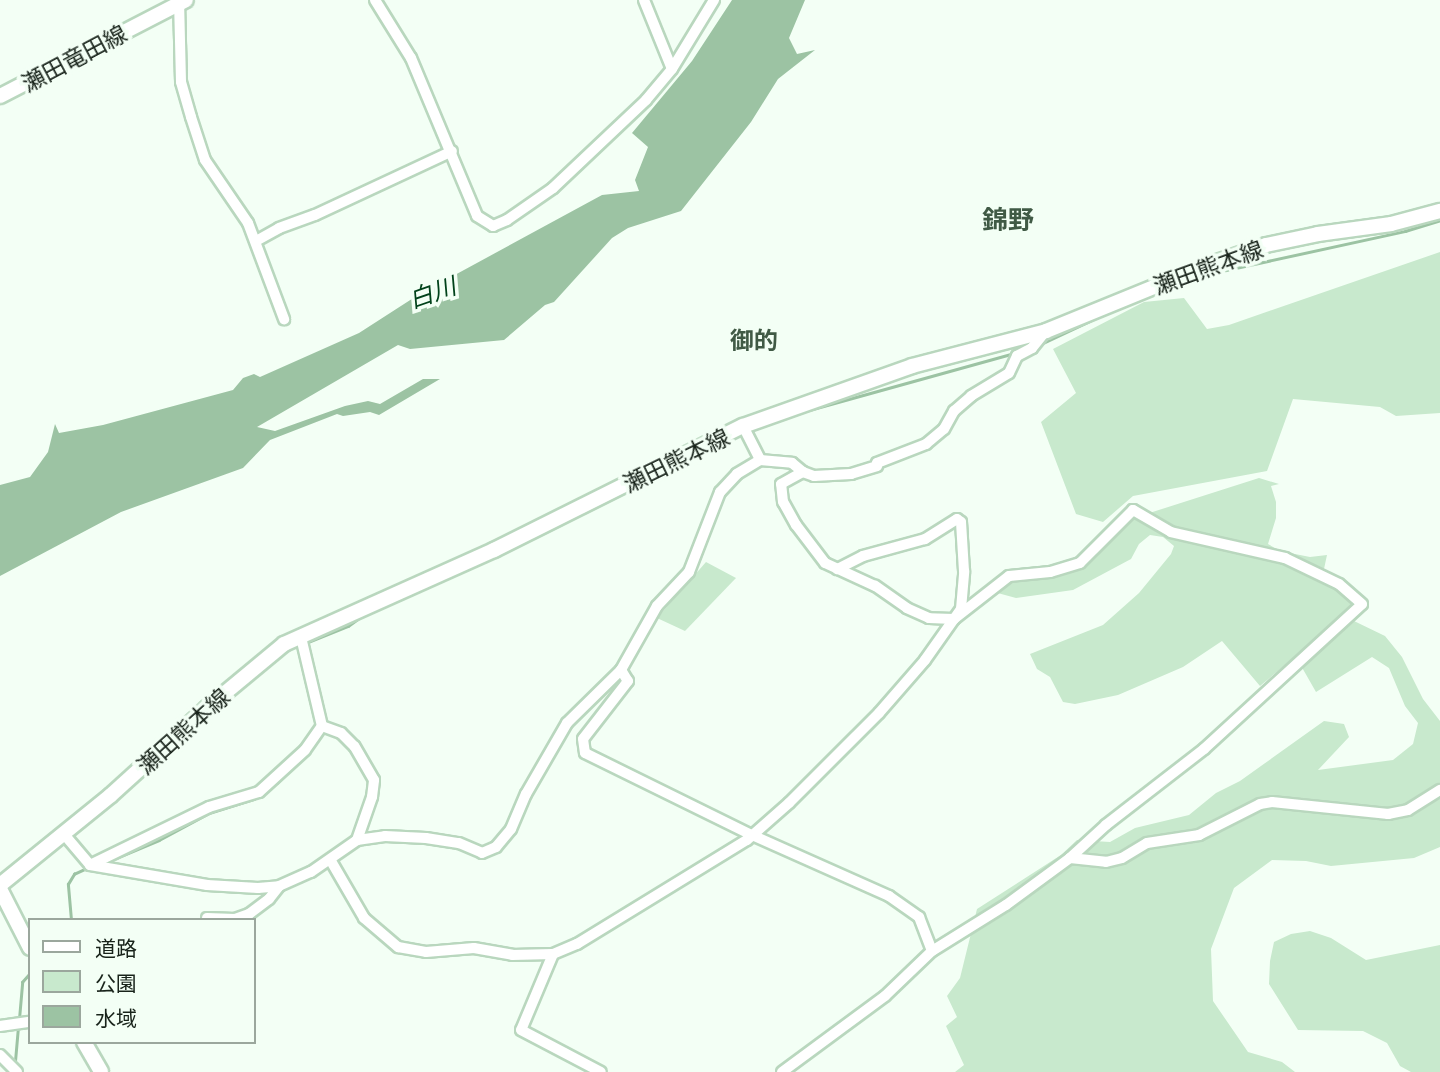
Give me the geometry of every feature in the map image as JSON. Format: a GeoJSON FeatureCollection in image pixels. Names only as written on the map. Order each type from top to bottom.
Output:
{"type":"FeatureCollection","features":[{"type":"Feature","properties":{"kind":"main road","name":"瀬田竜田線"},"geometry":{"type":"LineString","coordinates":[[0,96],[181,1]]}},
{"type":"Feature","properties":{"kind":"main road","name":"瀬田熊本線"},"geometry":{"type":"LineString","coordinates":[[0,887],[271,654],[301,637],[494,550],[743,426],[912,366],[1046,331],[1208,265],[1266,245],[1318,234],[1391,224],[1440,211]]}},
{"type":"Feature","properties":{"kind":"main road"},"geometry":{"type":"LineString","coordinates":[[0,887],[28,944]]}},
{"type":"Feature","properties":{"kind":"main road"},"geometry":{"type":"LineString","coordinates":[[85,1044],[101,1072]]}},
{"type":"Feature","properties":{"kind":"street"},"geometry":{"type":"LineString","coordinates":[[375,0],[411,58],[477,216],[493,226],[508,220],[553,187],[646,100],[672,69],[713,0]]}},
{"type":"Feature","properties":{"kind":"street"},"geometry":{"type":"LineString","coordinates":[[644,0],[672,69]]}},
{"type":"Feature","properties":{"kind":"street"},"geometry":{"type":"LineString","coordinates":[[181,1],[181,82],[194,128],[205,160],[238,205],[256,241],[284,318]]}},
{"type":"Feature","properties":{"kind":"street"},"geometry":{"type":"LineString","coordinates":[[256,241],[279,228],[315,215],[452,151]]}},
{"type":"Feature","properties":{"kind":"street"},"geometry":{"type":"LineString","coordinates":[[63,834],[90,865],[207,885],[279,886],[331,861],[357,840],[385,835],[459,843],[482,853],[496,847],[511,829],[526,794],[566,723],[621,670],[657,606],[689,572],[720,492],[737,474],[760,460],[792,463],[803,472],[814,476],[851,474],[877,466],[877,463],[926,444],[944,429],[954,411],[971,396],[1009,373],[1017,356],[1032,348],[1046,331]]}},
{"type":"Feature","properties":{"kind":"street"},"geometry":{"type":"LineString","coordinates":[[743,426],[760,460]]}},
{"type":"Feature","properties":{"kind":"street"},"geometry":{"type":"LineString","coordinates":[[782,1072],[885,996],[932,951],[1006,905],[1070,858],[1106,825],[1204,749],[1362,604],[1339,584],[1285,558],[1171,532],[1133,510],[1080,563],[1051,572],[1009,576],[954,619],[929,618],[907,608],[875,586],[825,563],[796,525],[783,502],[781,484],[803,472]]}},
{"type":"Feature","properties":{"kind":"street"},"geometry":{"type":"LineString","coordinates":[[331,861],[363,918],[398,947],[426,952],[474,948],[512,955],[553,954],[577,944],[655,899],[752,835],[789,803],[879,713],[925,660],[961,608],[964,571],[961,522],[957,519],[925,539],[863,556],[838,569]]}},
{"type":"Feature","properties":{"kind":"street"},"geometry":{"type":"LineString","coordinates":[[90,865],[209,807],[260,792],[305,750],[322,726],[301,637]]}},
{"type":"Feature","properties":{"kind":"street"},"geometry":{"type":"LineString","coordinates":[[621,670],[628,681],[583,739],[585,753],[752,835],[902,904],[919,917],[932,951]]}},
{"type":"Feature","properties":{"kind":"street"},"geometry":{"type":"LineString","coordinates":[[322,726],[341,733],[354,746],[374,780],[372,797],[357,840]]}},
{"type":"Feature","properties":{"kind":"street"},"geometry":{"type":"LineString","coordinates":[[1070,858],[1106,862],[1122,858],[1147,843],[1199,835],[1260,804],[1272,802],[1388,814],[1417,806],[1440,790]]}},
{"type":"Feature","properties":{"kind":"street"},"geometry":{"type":"LineString","coordinates":[[238,918],[249,914],[269,899],[279,886]]}},
{"type":"Feature","properties":{"kind":"street"},"geometry":{"type":"LineString","coordinates":[[553,954],[521,1030],[601,1072]]}},
{"type":"Feature","properties":{"kind":"street"},"geometry":{"type":"LineString","coordinates":[[0,1026],[28,1021]]}},
{"type":"Feature","properties":{"kind":"street"},"geometry":{"type":"LineString","coordinates":[[0,1055],[17,1072]]}},
{"type":"Feature","properties":{"kind":"green space"},"geometry":{"type":"Polygon","coordinates":[[[1440,252],[1440,413],[1396,416],[1380,407],[1293,399],[1267,471],[1133,496],[1103,522],[1076,514],[1041,422],[1076,393],[1053,349],[1144,302],[1184,298],[1207,329],[1229,325],[1440,252]]]}},
{"type":"Feature","properties":{"kind":"green space"},"geometry":{"type":"Polygon","coordinates":[[[1259,478],[1279,484],[1271,486],[1276,502],[1276,518],[1268,544],[1280,551],[1310,557],[1327,555],[1324,569],[1355,606],[1260,686],[1222,641],[1183,667],[1118,695],[1075,704],[1063,702],[1050,677],[1037,669],[1030,654],[1103,625],[1139,593],[1171,554],[1174,546],[1163,537],[1150,535],[1139,544],[1131,559],[1073,590],[1016,598],[994,592],[1020,577],[1072,567],[1115,524],[1259,478]]]}},
{"type":"Feature","properties":{"kind":"green space"},"geometry":{"type":"Polygon","coordinates":[[[706,562],[736,578],[685,631],[657,618],[706,562]]]}},
{"type":"Feature","properties":{"kind":"green space"},"geometry":{"type":"Polygon","coordinates":[[[1354,621],[1385,636],[1402,657],[1423,699],[1440,721],[1440,847],[1414,858],[1331,866],[1306,861],[1272,860],[1234,888],[1211,949],[1213,1001],[1248,1052],[1282,1062],[1295,1072],[955,1072],[964,1065],[946,1026],[957,1017],[947,996],[960,978],[977,909],[1061,855],[1077,840],[1110,842],[1135,828],[1189,815],[1216,793],[1240,781],[1324,721],[1344,724],[1349,737],[1318,770],[1393,760],[1413,744],[1418,723],[1405,706],[1389,668],[1372,657],[1316,692],[1300,664],[1354,621]]]}},
{"type":"Feature","properties":{"kind":"green space"},"geometry":{"type":"Polygon","coordinates":[[[1310,931],[1331,938],[1366,960],[1440,945],[1440,1072],[1411,1072],[1400,1066],[1387,1043],[1363,1031],[1298,1030],[1269,984],[1270,961],[1274,942],[1291,934],[1310,931]]]}},
{"type":"Feature","properties":{"kind":"water","name":"白川"},"geometry":{"type":"Polygon","coordinates":[[[732,0],[805,0],[789,38],[797,54],[815,50],[778,79],[751,122],[681,211],[628,228],[612,238],[554,302],[545,305],[504,340],[410,349],[398,345],[257,427],[275,431],[345,406],[368,401],[380,404],[423,379],[440,379],[379,415],[370,412],[343,416],[337,414],[270,440],[243,468],[121,512],[0,576],[0,485],[30,477],[48,452],[55,424],[59,433],[103,425],[233,390],[243,378],[254,374],[260,377],[359,333],[418,295],[602,195],[639,191],[635,180],[648,147],[632,133],[692,61],[732,0]]]}},
{"type":"Feature","properties":{"kind":"waterway"},"geometry":{"type":"LineString","coordinates":[[1182,283],[1208,274],[1405,231],[1440,220]]}},
{"type":"Feature","properties":{"kind":"waterway"},"geometry":{"type":"LineString","coordinates":[[1041,344],[1098,317]]}},
{"type":"Feature","properties":{"kind":"waterway"},"geometry":{"type":"LineString","coordinates":[[802,412],[1015,353]]}},
{"type":"Feature","properties":{"kind":"waterway"},"geometry":{"type":"LineString","coordinates":[[499,555],[562,524]]}},
{"type":"Feature","properties":{"kind":"waterway"},"geometry":{"type":"LineString","coordinates":[[306,643],[348,626],[362,616]]}},
{"type":"Feature","properties":{"kind":"waterway"},"geometry":{"type":"LineString","coordinates":[[277,783],[292,768]]}},
{"type":"Feature","properties":{"kind":"waterway"},"geometry":{"type":"LineString","coordinates":[[107,862],[159,840],[209,813],[254,799]]}},
{"type":"Feature","properties":{"kind":"waterway"},"geometry":{"type":"LineString","coordinates":[[71,918],[68,884],[74,874],[87,868]]}},
{"type":"Feature","properties":{"kind":"waterway"},"geometry":{"type":"LineString","coordinates":[[19,1019],[22,982],[28,975]]}},
{"type":"Feature","properties":{"kind":"waterway"},"geometry":{"type":"LineString","coordinates":[[15,1061],[18,1026]]}},
{"type":"Feature","properties":{"kind":"district","name":"錦野"},"geometry":{"type":"Point","coordinates":[1008,220]}},
{"type":"Feature","properties":{"kind":"district","name":"御的"},"geometry":{"type":"Point","coordinates":[754,340]}}]}
